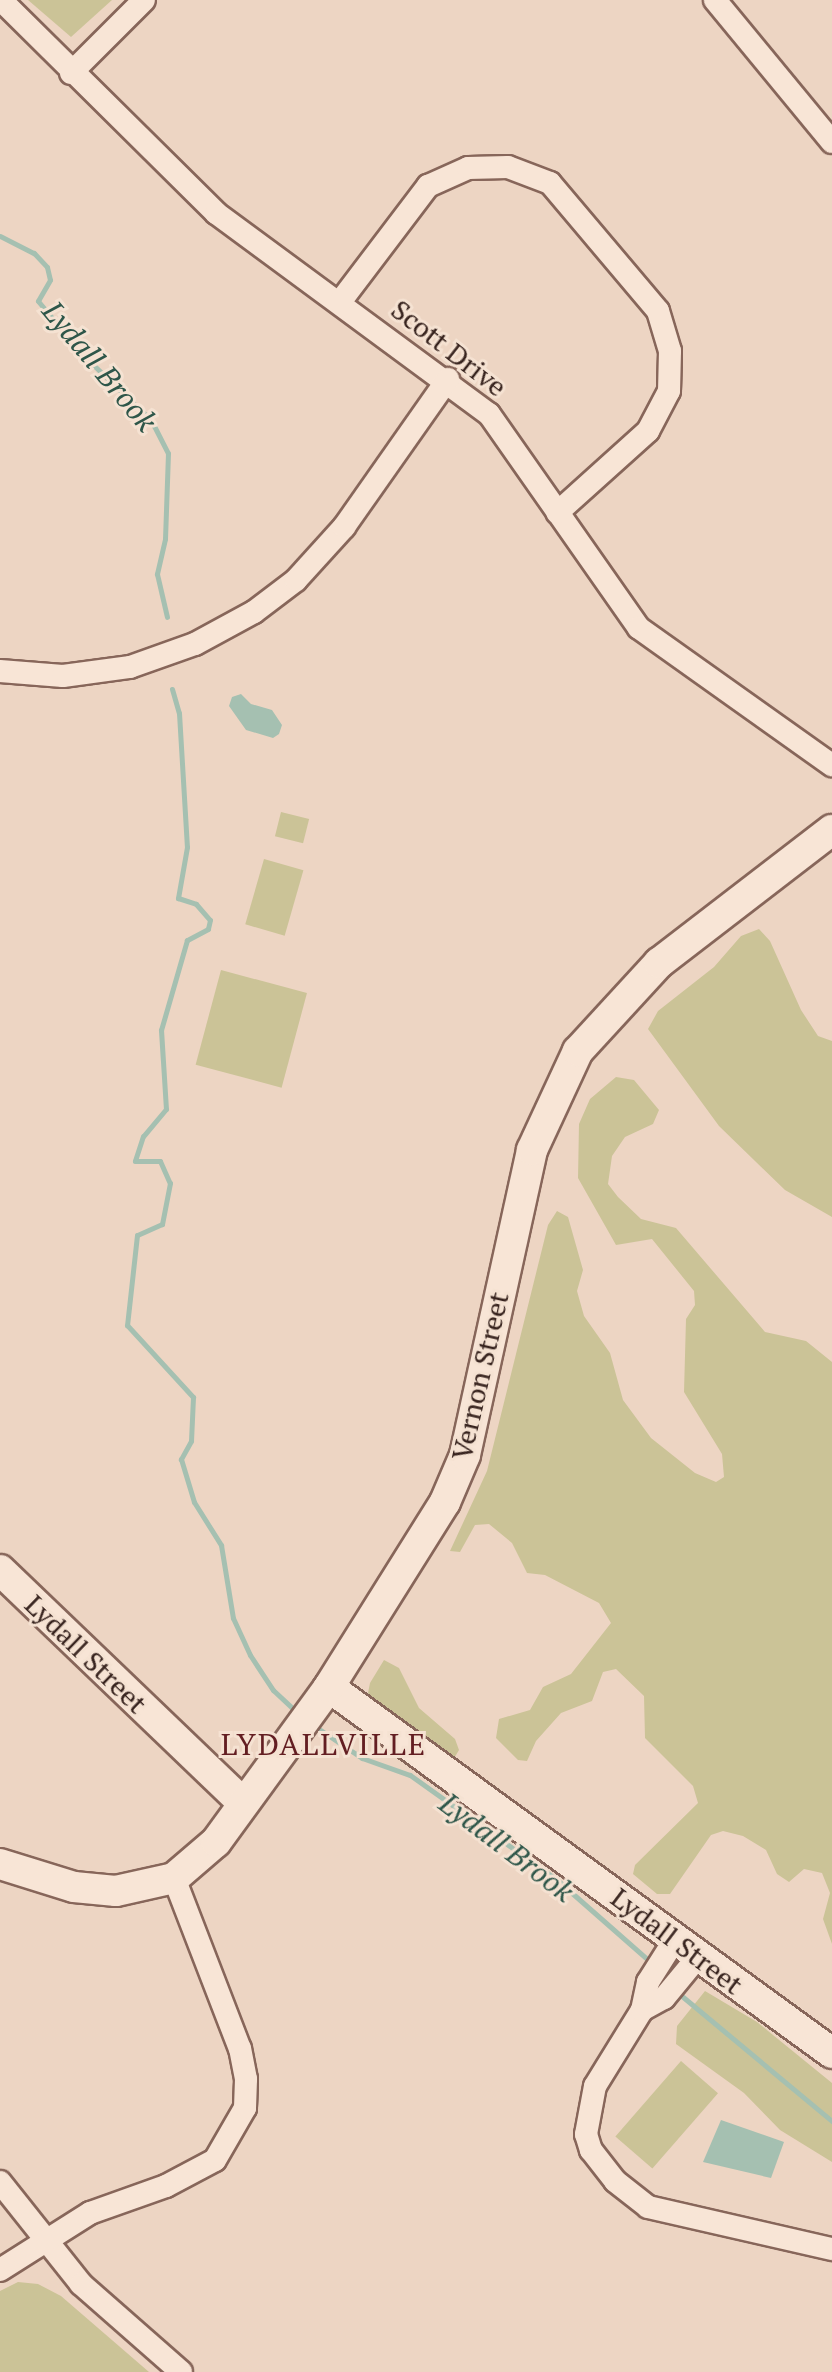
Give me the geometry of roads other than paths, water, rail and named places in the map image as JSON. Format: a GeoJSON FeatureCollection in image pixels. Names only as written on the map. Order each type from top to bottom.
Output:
{"type":"FeatureCollection","features":[{"type":"Feature","properties":{"kind":"street","name":"Scott Drive"},"geometry":{"type":"LineString","coordinates":[[1,0],[71,73],[216,213],[448,379],[489,414],[639,628],[832,765]]}},
{"type":"Feature","properties":{"kind":"street"},"geometry":{"type":"LineString","coordinates":[[71,73],[144,0]]}},
{"type":"Feature","properties":{"kind":"street"},"geometry":{"type":"LineString","coordinates":[[715,0],[832,142]]}},
{"type":"Feature","properties":{"kind":"street"},"geometry":{"type":"LineString","coordinates":[[340,302],[428,186],[468,168],[508,167],[550,183],[658,311],[670,351],[669,391],[648,431],[557,513]]}},
{"type":"Feature","properties":{"kind":"street"},"geometry":{"type":"LineString","coordinates":[[0,671],[63,676],[130,667],[195,644],[254,612],[296,580],[344,527],[448,379]]}},
{"type":"Feature","properties":{"kind":"street","name":"Vernon Street"},"geometry":{"type":"LineString","coordinates":[[0,1864],[74,1887],[116,1891],[174,1878],[216,1842],[313,1708],[445,1502],[465,1455],[532,1150],[578,1051],[659,963],[832,830]]}},
{"type":"Feature","properties":{"kind":"street","name":"Lydall Street"},"geometry":{"type":"LineString","coordinates":[[0,1570],[243,1803]]}},
{"type":"Feature","properties":{"kind":"street","name":"Lydall Street"},"geometry":{"type":"LineString","coordinates":[[313,1708],[670,1971],[832,2053]]}},
{"type":"Feature","properties":{"kind":"street"},"geometry":{"type":"LineString","coordinates":[[0,2270],[47,2236],[215,2160],[245,2108],[246,2079],[240,2049],[174,1878]]}},
{"type":"Feature","properties":{"kind":"street"},"geometry":{"type":"LineString","coordinates":[[670,1971],[595,2086],[586,2134],[591,2150],[615,2181],[648,2207],[832,2249]]}},
{"type":"Feature","properties":{"kind":"street"},"geometry":{"type":"LineString","coordinates":[[0,2182],[47,2236],[81,2284],[181,2372]]}},
{"type":"Feature","properties":{"kind":"waterway","name":"Lydall Brook"},"geometry":{"type":"LineString","coordinates":[[0,236],[34,253],[47,267],[50,280],[38,301],[84,356],[151,420],[168,453],[165,539],[157,574],[167,617]]}},
{"type":"Feature","properties":{"kind":"waterway","name":"Lydall Brook"},"geometry":{"type":"LineString","coordinates":[[172,689],[179,713],[187,847],[178,898],[196,904],[210,920],[208,929],[187,940],[161,1030],[166,1109],[143,1136],[135,1161],[160,1161],[170,1183],[162,1224],[137,1235],[127,1325],[193,1397],[191,1441],[181,1459],[194,1502],[221,1545],[233,1618],[250,1655],[273,1690],[299,1714]]}},
{"type":"Feature","properties":{"kind":"waterway","name":"Lydall Brook"},"geometry":{"type":"LineString","coordinates":[[313,1725],[362,1758],[410,1775],[556,1879],[647,1959]]}},
{"type":"Feature","properties":{"kind":"waterway","name":"Lydall Brook"},"geometry":{"type":"LineString","coordinates":[[683,1997],[832,2121]]}},
{"type":"Feature","properties":{"kind":"district","name":"LYDALLVILLE"},"geometry":{"type":"Point","coordinates":[324,1744]}}]}
